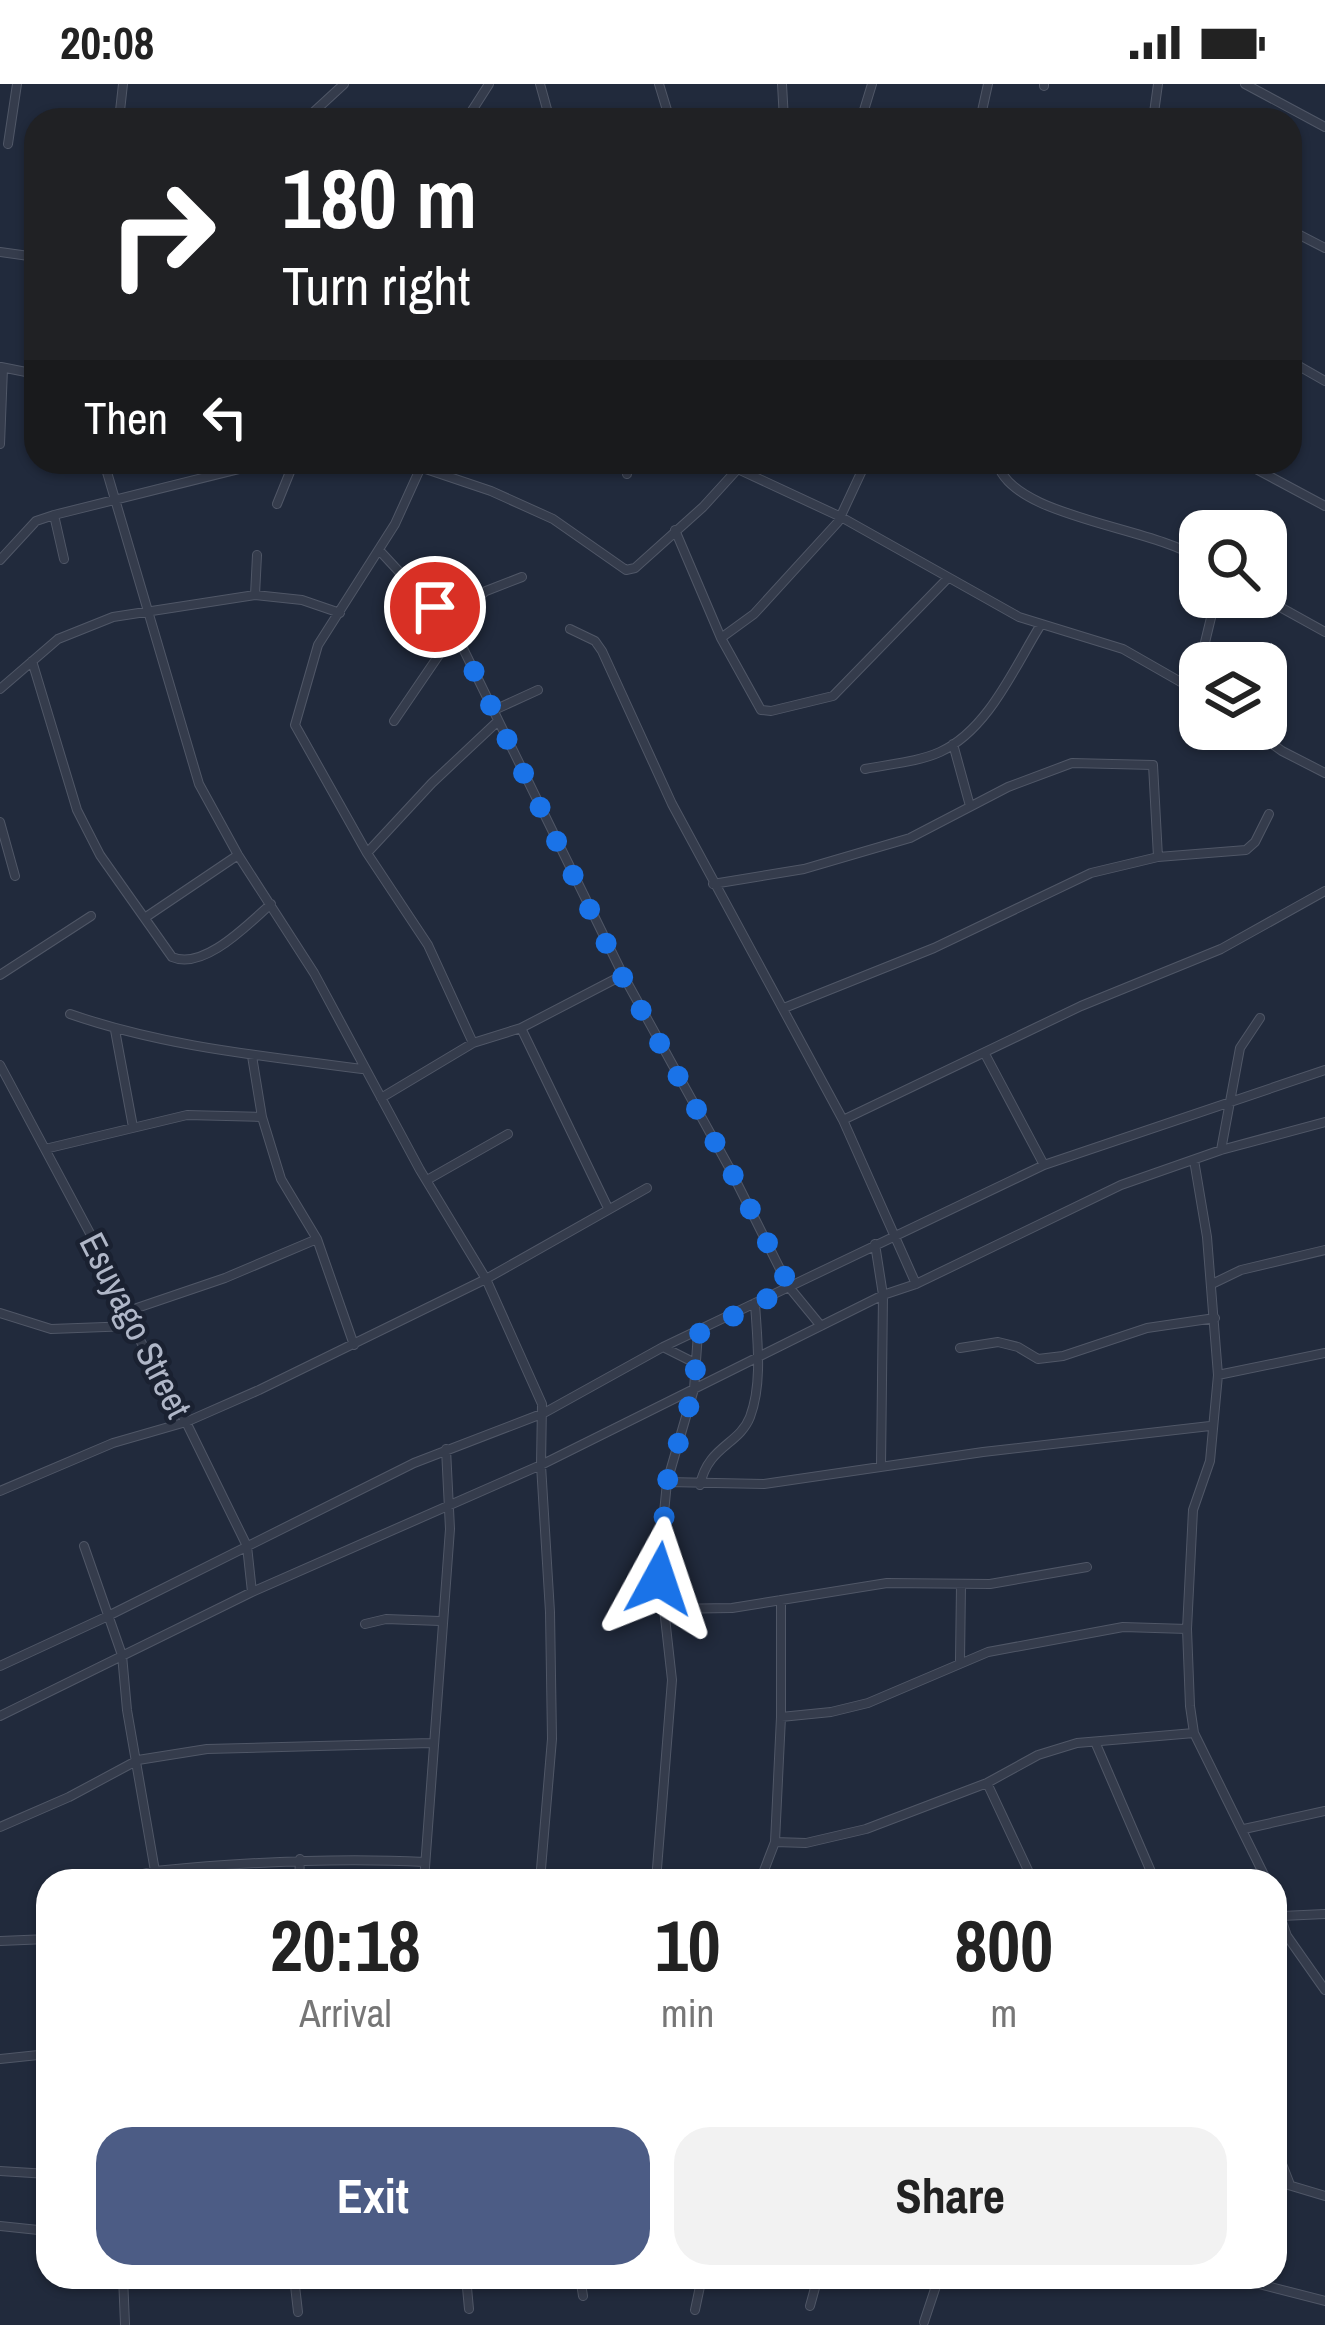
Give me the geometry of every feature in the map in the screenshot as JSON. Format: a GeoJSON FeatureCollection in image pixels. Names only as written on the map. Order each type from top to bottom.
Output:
{"type":"FeatureCollection","features":[{"type":"Feature","properties":{"kind":"street"},"geometry":{"type":"LineString","coordinates":[[8,144],[17,84]]}},
{"type":"Feature","properties":{"kind":"street"},"geometry":{"type":"LineString","coordinates":[[318,108],[344,84]]}},
{"type":"Feature","properties":{"kind":"street"},"geometry":{"type":"LineString","coordinates":[[1245,84],[1290,108]]}},
{"type":"Feature","properties":{"kind":"street"},"geometry":{"type":"LineString","coordinates":[[0,444],[2,368]]}},
{"type":"Feature","properties":{"kind":"street"},"geometry":{"type":"LineString","coordinates":[[108,474],[200,784],[238,855],[314,973],[486,1280],[544,1413],[541,1465],[552,1739],[541,1869]]}},
{"type":"Feature","properties":{"kind":"street"},"geometry":{"type":"LineString","coordinates":[[0,560],[36,521],[217,474]]}},
{"type":"Feature","properties":{"kind":"street"},"geometry":{"type":"LineString","coordinates":[[278,504],[289,474]]}},
{"type":"Feature","properties":{"kind":"street"},"geometry":{"type":"LineString","coordinates":[[417,474],[379,550],[312,658],[295,725],[367,853],[428,944],[473,1043]]}},
{"type":"Feature","properties":{"kind":"street"},"geometry":{"type":"LineString","coordinates":[[435,474],[491,491],[554,519],[626,570],[635,568],[734,474]]}},
{"type":"Feature","properties":{"kind":"street"},"geometry":{"type":"LineString","coordinates":[[758,474],[1040,626],[1124,649],[1179,681]]}},
{"type":"Feature","properties":{"kind":"street"},"geometry":{"type":"LineString","coordinates":[[721,638],[763,605],[841,517],[861,474]]}},
{"type":"Feature","properties":{"kind":"street"},"geometry":{"type":"LineString","coordinates":[[1002,474],[1005,482],[1045,506],[1162,538],[1179,547]]}},
{"type":"Feature","properties":{"kind":"street"},"geometry":{"type":"LineString","coordinates":[[1265,474],[1325,506]]}},
{"type":"Feature","properties":{"kind":"street"},"geometry":{"type":"LineString","coordinates":[[54,515],[64,559]]}},
{"type":"Feature","properties":{"kind":"street"},"geometry":{"type":"LineString","coordinates":[[675,530],[721,638],[761,710],[829,698],[947,579]]}},
{"type":"Feature","properties":{"kind":"street"},"geometry":{"type":"LineString","coordinates":[[379,550],[455,632],[622,976],[790,1287],[821,1326]]}},
{"type":"Feature","properties":{"kind":"street"},"geometry":{"type":"LineString","coordinates":[[255,595],[257,555]]}},
{"type":"Feature","properties":{"kind":"street"},"geometry":{"type":"LineString","coordinates":[[448,622],[485,591],[522,578]]}},
{"type":"Feature","properties":{"kind":"street"},"geometry":{"type":"LineString","coordinates":[[0,689],[58,639],[113,617],[255,595],[302,600],[340,614]]}},
{"type":"Feature","properties":{"kind":"street"},"geometry":{"type":"LineString","coordinates":[[1287,611],[1325,632]]}},
{"type":"Feature","properties":{"kind":"street"},"geometry":{"type":"LineString","coordinates":[[865,769],[936,754],[953,744],[990,708],[1040,626]]}},
{"type":"Feature","properties":{"kind":"street"},"geometry":{"type":"LineString","coordinates":[[570,629],[595,641],[602,651],[713,884],[843,1120],[916,1284]]}},
{"type":"Feature","properties":{"kind":"street"},"geometry":{"type":"LineString","coordinates":[[394,722],[455,632]]}},
{"type":"Feature","properties":{"kind":"street"},"geometry":{"type":"LineString","coordinates":[[32,661],[77,810],[100,855],[159,942],[181,961],[225,944],[271,904]]}},
{"type":"Feature","properties":{"kind":"street"},"geometry":{"type":"LineString","coordinates":[[492,711],[538,690]]}},
{"type":"Feature","properties":{"kind":"street"},"geometry":{"type":"LineString","coordinates":[[367,853],[497,722]]}},
{"type":"Feature","properties":{"kind":"street"},"geometry":{"type":"LineString","coordinates":[[953,744],[970,806]]}},
{"type":"Feature","properties":{"kind":"street"},"geometry":{"type":"LineString","coordinates":[[1281,750],[1325,772]]}},
{"type":"Feature","properties":{"kind":"street"},"geometry":{"type":"LineString","coordinates":[[713,884],[804,869],[910,838],[1047,770],[1072,763],[1153,765],[1158,857]]}},
{"type":"Feature","properties":{"kind":"street"},"geometry":{"type":"LineString","coordinates":[[784,1008],[934,948],[1091,873],[1158,857],[1246,850],[1256,842],[1269,814]]}},
{"type":"Feature","properties":{"kind":"street"},"geometry":{"type":"LineString","coordinates":[[0,822],[15,876]]}},
{"type":"Feature","properties":{"kind":"street"},"geometry":{"type":"LineString","coordinates":[[146,917],[238,855]]}},
{"type":"Feature","properties":{"kind":"street"},"geometry":{"type":"LineString","coordinates":[[843,1120],[1081,1006],[1221,949],[1325,891]]}},
{"type":"Feature","properties":{"kind":"street"},"geometry":{"type":"LineString","coordinates":[[0,975],[91,916]]}},
{"type":"Feature","properties":{"kind":"street"},"geometry":{"type":"LineString","coordinates":[[381,1099],[473,1043],[521,1028],[622,976]]}},
{"type":"Feature","properties":{"kind":"street"},"geometry":{"type":"LineString","coordinates":[[70,1014],[115,1030],[252,1056],[364,1069]]}},
{"type":"Feature","properties":{"kind":"street"},"geometry":{"type":"LineString","coordinates":[[1221,1150],[1240,1048],[1260,1018]]}},
{"type":"Feature","properties":{"kind":"street"},"geometry":{"type":"LineString","coordinates":[[521,1028],[608,1208]]}},
{"type":"Feature","properties":{"kind":"street"},"geometry":{"type":"LineString","coordinates":[[115,1030],[134,1127]]}},
{"type":"Feature","properties":{"kind":"street"},"geometry":{"type":"LineString","coordinates":[[985,1054],[1045,1165]]}},
{"type":"Feature","properties":{"kind":"street"},"geometry":{"type":"LineString","coordinates":[[252,1056],[262,1117],[280,1179],[317,1239],[354,1345]]}},
{"type":"Feature","properties":{"kind":"street","name":"Esuyago Street"},"geometry":{"type":"LineString","coordinates":[[0,1065],[131,1310],[132,1326],[247,1546],[252,1592]]}},
{"type":"Feature","properties":{"kind":"street"},"geometry":{"type":"LineString","coordinates":[[0,1666],[446,1449],[544,1413],[663,1347],[1045,1165],[1325,1070]]}},
{"type":"Feature","properties":{"kind":"street"},"geometry":{"type":"LineString","coordinates":[[45,1150],[187,1115],[262,1117]]}},
{"type":"Feature","properties":{"kind":"street"},"geometry":{"type":"LineString","coordinates":[[0,1715],[252,1592],[541,1465],[883,1295],[916,1284],[1104,1192],[1221,1150],[1325,1122]]}},
{"type":"Feature","properties":{"kind":"street"},"geometry":{"type":"LineString","coordinates":[[428,1180],[508,1134]]}},
{"type":"Feature","properties":{"kind":"street"},"geometry":{"type":"LineString","coordinates":[[1194,1160],[1212,1284],[1218,1375],[1210,1461],[1193,1510],[1187,1629],[1194,1733],[1262,1869]]}},
{"type":"Feature","properties":{"kind":"street"},"geometry":{"type":"LineString","coordinates":[[0,1491],[112,1442],[186,1422],[354,1345],[486,1280],[646,1188]]}},
{"type":"Feature","properties":{"kind":"street"},"geometry":{"type":"LineString","coordinates":[[131,1310],[225,1278],[317,1239]]}},
{"type":"Feature","properties":{"kind":"street"},"geometry":{"type":"LineString","coordinates":[[875,1244],[883,1295],[881,1466]]}},
{"type":"Feature","properties":{"kind":"street"},"geometry":{"type":"LineString","coordinates":[[1212,1284],[1241,1270],[1325,1250]]}},
{"type":"Feature","properties":{"kind":"street"},"geometry":{"type":"LineString","coordinates":[[700,1485],[712,1456],[749,1418],[758,1359],[755,1303]]}},
{"type":"Feature","properties":{"kind":"street"},"geometry":{"type":"LineString","coordinates":[[0,1313],[50,1329],[132,1326]]}},
{"type":"Feature","properties":{"kind":"street"},"geometry":{"type":"LineString","coordinates":[[960,1348],[998,1342],[1038,1359],[1063,1357],[1148,1328],[1215,1318]]}},
{"type":"Feature","properties":{"kind":"street"},"geometry":{"type":"LineString","coordinates":[[657,1869],[672,1680],[659,1564],[667,1482],[694,1389],[698,1334]]}},
{"type":"Feature","properties":{"kind":"street"},"geometry":{"type":"LineString","coordinates":[[663,1347],[697,1364]]}},
{"type":"Feature","properties":{"kind":"street"},"geometry":{"type":"LineString","coordinates":[[1218,1375],[1325,1353]]}},
{"type":"Feature","properties":{"kind":"street"},"geometry":{"type":"LineString","coordinates":[[667,1482],[764,1484],[1210,1426]]}},
{"type":"Feature","properties":{"kind":"street"},"geometry":{"type":"LineString","coordinates":[[425,1869],[450,1507],[446,1449]]}},
{"type":"Feature","properties":{"kind":"street"},"geometry":{"type":"LineString","coordinates":[[84,1546],[121,1654],[155,1869]]}},
{"type":"Feature","properties":{"kind":"street"},"geometry":{"type":"LineString","coordinates":[[665,1609],[732,1608],[871,1585],[961,1585],[1087,1568]]}},
{"type":"Feature","properties":{"kind":"street"},"geometry":{"type":"LineString","coordinates":[[960,1660],[961,1585]]}},
{"type":"Feature","properties":{"kind":"street"},"geometry":{"type":"LineString","coordinates":[[765,1869],[776,1842],[781,1600]]}},
{"type":"Feature","properties":{"kind":"street"},"geometry":{"type":"LineString","coordinates":[[365,1624],[386,1619],[440,1621]]}},
{"type":"Feature","properties":{"kind":"street"},"geometry":{"type":"LineString","coordinates":[[782,1717],[868,1703],[960,1660],[1004,1648],[1123,1627],[1187,1629]]}},
{"type":"Feature","properties":{"kind":"street"},"geometry":{"type":"LineString","coordinates":[[776,1842],[806,1843],[866,1829],[986,1783],[1038,1755],[1077,1743],[1194,1733]]}},
{"type":"Feature","properties":{"kind":"street"},"geometry":{"type":"LineString","coordinates":[[0,1827],[138,1760],[207,1749],[431,1744]]}},
{"type":"Feature","properties":{"kind":"street"},"geometry":{"type":"LineString","coordinates":[[1096,1744],[1150,1869]]}},
{"type":"Feature","properties":{"kind":"street"},"geometry":{"type":"LineString","coordinates":[[986,1783],[1027,1869]]}},
{"type":"Feature","properties":{"kind":"street"},"geometry":{"type":"LineString","coordinates":[[1244,1829],[1325,1811]]}},
{"type":"Feature","properties":{"kind":"street"},"geometry":{"type":"LineString","coordinates":[[179,1869],[299,1859],[425,1862]]}},
{"type":"Feature","properties":{"kind":"street"},"geometry":{"type":"LineString","coordinates":[[299,1859],[299,1869]]}},
{"type":"Feature","properties":{"kind":"street"},"geometry":{"type":"LineString","coordinates":[[1287,1916],[1325,1914]]}},
{"type":"Feature","properties":{"kind":"street"},"geometry":{"type":"LineString","coordinates":[[1287,1936],[1325,1990]]}},
{"type":"Feature","properties":{"kind":"street"},"geometry":{"type":"LineString","coordinates":[[1,1942],[36,1940]]}},
{"type":"Feature","properties":{"kind":"street"},"geometry":{"type":"LineString","coordinates":[[0,2059],[36,2055]]}},
{"type":"Feature","properties":{"kind":"street"},"geometry":{"type":"LineString","coordinates":[[0,2171],[36,2173]]}},
{"type":"Feature","properties":{"kind":"street"},"geometry":{"type":"LineString","coordinates":[[1287,2176],[1290,2184]]}},
{"type":"Feature","properties":{"kind":"street"},"geometry":{"type":"LineString","coordinates":[[1287,2183],[1325,2195]]}},
{"type":"Feature","properties":{"kind":"street"},"geometry":{"type":"LineString","coordinates":[[0,2226],[36,2230]]}},
{"type":"Feature","properties":{"kind":"street"},"geometry":{"type":"LineString","coordinates":[[124,2289],[125,2324]]}},
{"type":"Feature","properties":{"kind":"street"},"geometry":{"type":"LineString","coordinates":[[295,2289],[298,2312]]}},
{"type":"Feature","properties":{"kind":"street"},"geometry":{"type":"LineString","coordinates":[[467,2289],[469,2309]]}},
{"type":"Feature","properties":{"kind":"street"},"geometry":{"type":"LineString","coordinates":[[582,2289],[583,2296]]}},
{"type":"Feature","properties":{"kind":"street"},"geometry":{"type":"LineString","coordinates":[[695,2309],[699,2289]]}},
{"type":"Feature","properties":{"kind":"street"},"geometry":{"type":"LineString","coordinates":[[810,2306],[815,2289]]}},
{"type":"Feature","properties":{"kind":"street"},"geometry":{"type":"LineString","coordinates":[[924,2322],[935,2289]]}},
{"type":"Feature","properties":{"kind":"street"},"geometry":{"type":"LineString","coordinates":[[1278,2289],[1325,2301]]}},
{"type":"Feature","properties":{"kind":"route"},"geometry":{"type":"LineString","coordinates":[[435,607],[455,632],[622,976],[790,1287],[698,1334],[694,1389],[667,1482],[659,1579]]}}]}
